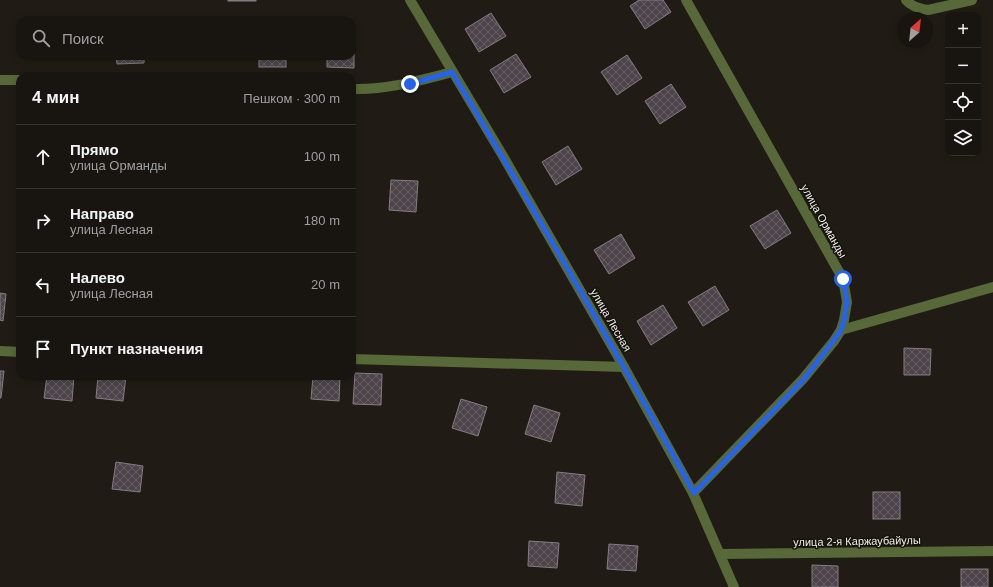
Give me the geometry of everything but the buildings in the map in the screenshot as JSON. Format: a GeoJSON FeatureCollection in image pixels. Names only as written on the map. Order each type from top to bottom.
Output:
{"type":"FeatureCollection","features":[{"type":"Feature","properties":{"kind":"street","name":"улица Лесная"},"geometry":{"type":"LineString","coordinates":[[410,0],[503,156],[624,367],[694,493],[734,587]]}},
{"type":"Feature","properties":{"kind":"street","name":"улица Орманды"},"geometry":{"type":"LineString","coordinates":[[686,0],[843,279],[847,302],[841,330],[804,379],[694,493]]}},
{"type":"Feature","properties":{"kind":"street"},"geometry":{"type":"LineString","coordinates":[[906,0],[922,9],[928,10],[972,0]]}},
{"type":"Feature","properties":{"kind":"street"},"geometry":{"type":"LineString","coordinates":[[356,89],[371,89],[410,84],[452,72]]}},
{"type":"Feature","properties":{"kind":"street"},"geometry":{"type":"LineString","coordinates":[[0,80],[16,80]]}},
{"type":"Feature","properties":{"kind":"street"},"geometry":{"type":"LineString","coordinates":[[841,330],[993,287]]}},
{"type":"Feature","properties":{"kind":"street"},"geometry":{"type":"LineString","coordinates":[[0,351],[16,352]]}},
{"type":"Feature","properties":{"kind":"street"},"geometry":{"type":"LineString","coordinates":[[356,359],[624,367]]}},
{"type":"Feature","properties":{"kind":"street","name":"улица 2-я Каржаубайулы"},"geometry":{"type":"LineString","coordinates":[[721,554],[993,551]]}},
{"type":"Feature","properties":{"kind":"route"},"geometry":{"type":"LineString","coordinates":[[410,84],[452,72],[503,156],[624,367],[694,493],[804,379],[841,330],[847,302],[843,279]]}}]}
